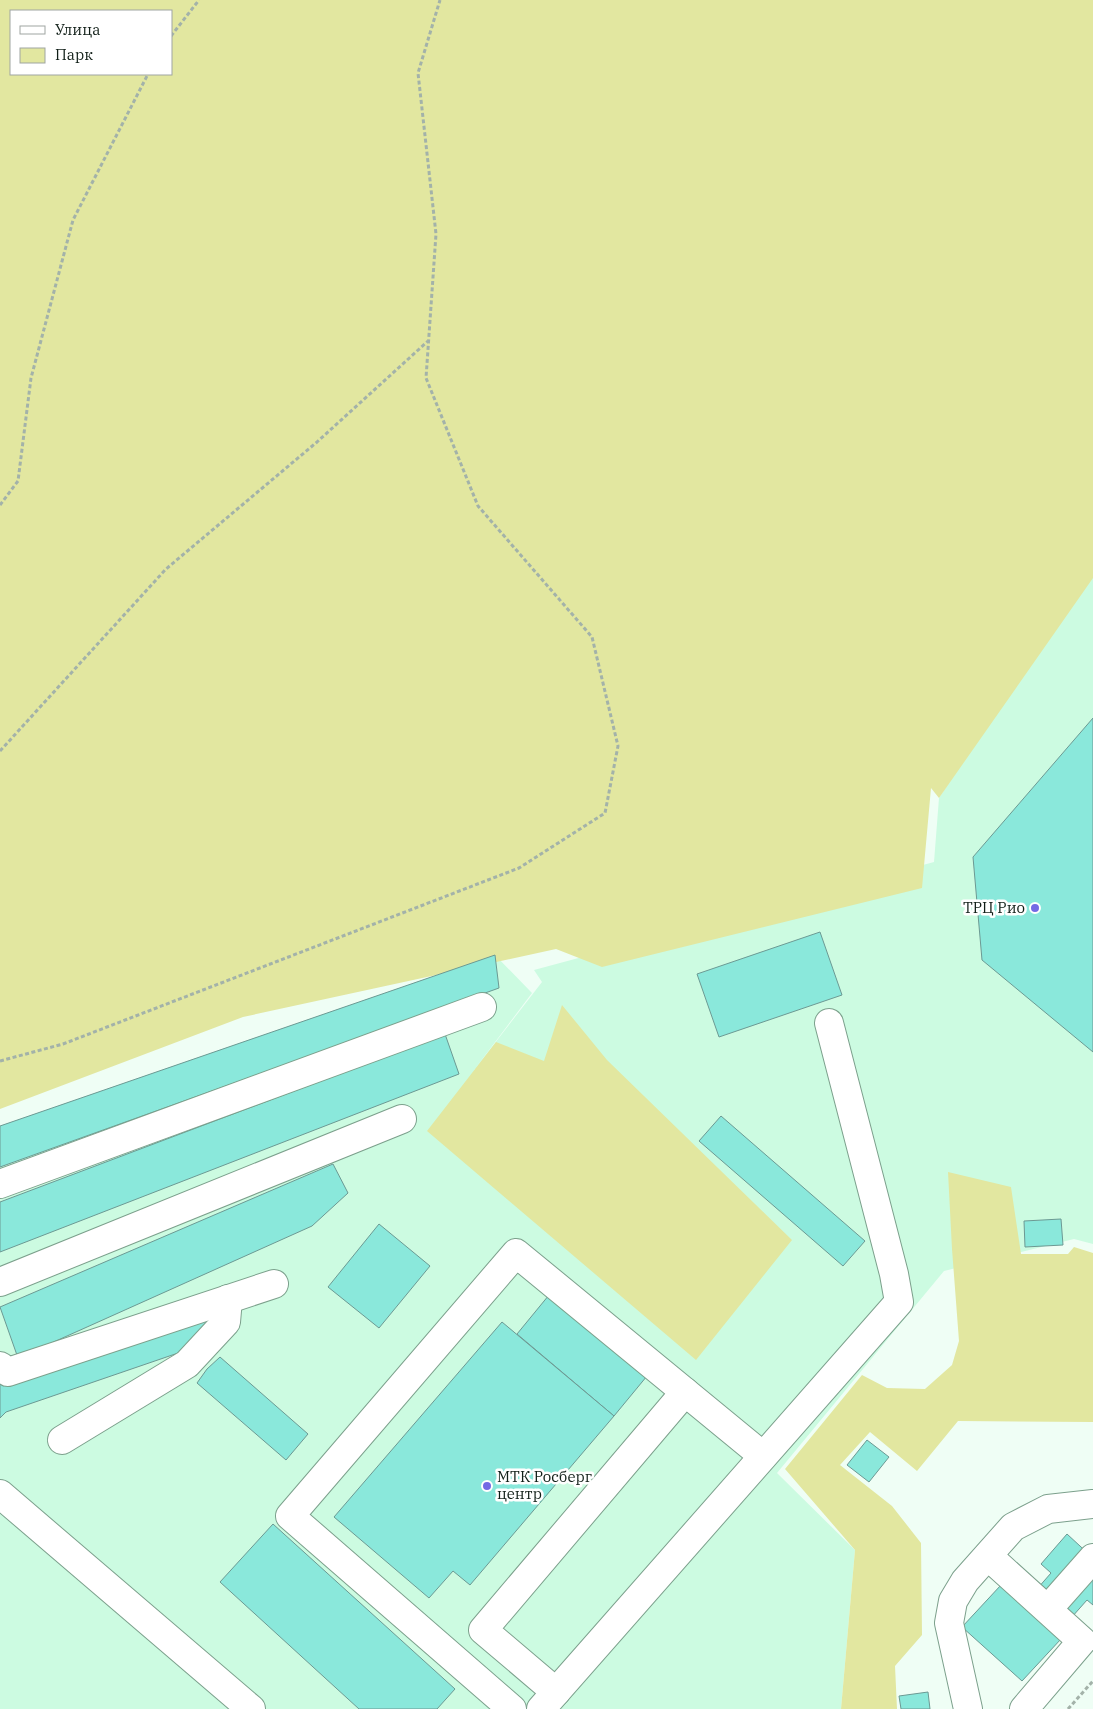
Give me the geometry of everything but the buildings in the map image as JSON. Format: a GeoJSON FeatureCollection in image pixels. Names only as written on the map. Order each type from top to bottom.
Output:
{"type":"FeatureCollection","features":[{"type":"Feature","properties":{"kind":"lane"},"geometry":{"type":"LineString","coordinates":[[0,1184],[482,1007]]}},
{"type":"Feature","properties":{"kind":"lane"},"geometry":{"type":"LineString","coordinates":[[685,1392],[483,1630],[549,1700],[899,1302],[894,1274],[829,1022]]}},
{"type":"Feature","properties":{"kind":"lane"},"geometry":{"type":"LineString","coordinates":[[0,1282],[402,1119]]}},
{"type":"Feature","properties":{"kind":"lane"},"geometry":{"type":"LineString","coordinates":[[512,1709],[290,1516],[516,1253],[763,1456]]}},
{"type":"Feature","properties":{"kind":"lane"},"geometry":{"type":"LineString","coordinates":[[0,1366],[8,1372],[274,1284]]}},
{"type":"Feature","properties":{"kind":"lane"},"geometry":{"type":"LineString","coordinates":[[62,1440],[187,1364],[226,1322],[228,1300]]}},
{"type":"Feature","properties":{"kind":"lane"},"geometry":{"type":"LineString","coordinates":[[0,1494],[250,1709]]}},
{"type":"Feature","properties":{"kind":"lane"},"geometry":{"type":"LineString","coordinates":[[968,1709],[949,1623],[953,1601],[965,1581],[1013,1527],[1048,1509],[1093,1504]]}},
{"type":"Feature","properties":{"kind":"lane"},"geometry":{"type":"LineString","coordinates":[[988,1556],[1082,1641],[1024,1709]]}},
{"type":"Feature","properties":{"kind":"lane"},"geometry":{"type":"LineString","coordinates":[[1048,1609],[1093,1558]]}},
{"type":"Feature","properties":{"kind":"path"},"geometry":{"type":"LineString","coordinates":[[172,35],[199,0]]}},
{"type":"Feature","properties":{"kind":"path"},"geometry":{"type":"LineString","coordinates":[[0,1061],[62,1044],[519,868],[605,813],[618,746],[592,637],[478,506],[426,378],[436,234],[418,73],[440,0]]}},
{"type":"Feature","properties":{"kind":"path"},"geometry":{"type":"LineString","coordinates":[[0,505],[18,481],[32,378],[73,220],[147,75]]}},
{"type":"Feature","properties":{"kind":"path"},"geometry":{"type":"LineString","coordinates":[[0,751],[166,569],[317,442],[429,340]]}},
{"type":"Feature","properties":{"kind":"path"},"geometry":{"type":"LineString","coordinates":[[1068,1709],[1093,1681]]}},
{"type":"Feature","properties":{"kind":"shaded area"},"geometry":{"type":"Polygon","coordinates":[[[1093,573],[1093,1244],[1074,1239],[944,1271],[777,1473],[855,1550],[841,1709],[0,1709],[0,1126],[495,955],[532,993],[474,1070],[542,982],[534,970],[934,862],[939,798],[1012,685],[1093,573]]]}},
{"type":"Feature","properties":{"kind":"green space"},"geometry":{"type":"Polygon","coordinates":[[[0,0],[1093,0],[1093,578],[939,798],[931,788],[922,888],[602,967],[556,949],[243,1017],[0,1109],[0,0]]]}},
{"type":"Feature","properties":{"kind":"green space"},"geometry":{"type":"Polygon","coordinates":[[[562,1005],[607,1060],[792,1240],[696,1360],[427,1131],[496,1042],[544,1061],[562,1005]]]}},
{"type":"Feature","properties":{"kind":"green space"},"geometry":{"type":"Polygon","coordinates":[[[948,1172],[1011,1187],[1021,1254],[1068,1254],[1074,1247],[1093,1253],[1093,1422],[958,1421],[917,1471],[870,1432],[840,1465],[892,1506],[921,1543],[922,1635],[895,1666],[897,1709],[841,1709],[855,1550],[785,1469],[862,1375],[887,1388],[925,1389],[952,1365],[959,1341],[948,1172]]]}},
{"type":"Feature","properties":{"kind":"place","name":"ТРЦ Рио"},"geometry":{"type":"Point","coordinates":[1035,908]}},
{"type":"Feature","properties":{"kind":"place","name":"МТК Росберг центр"},"geometry":{"type":"Point","coordinates":[487,1486]}}]}
